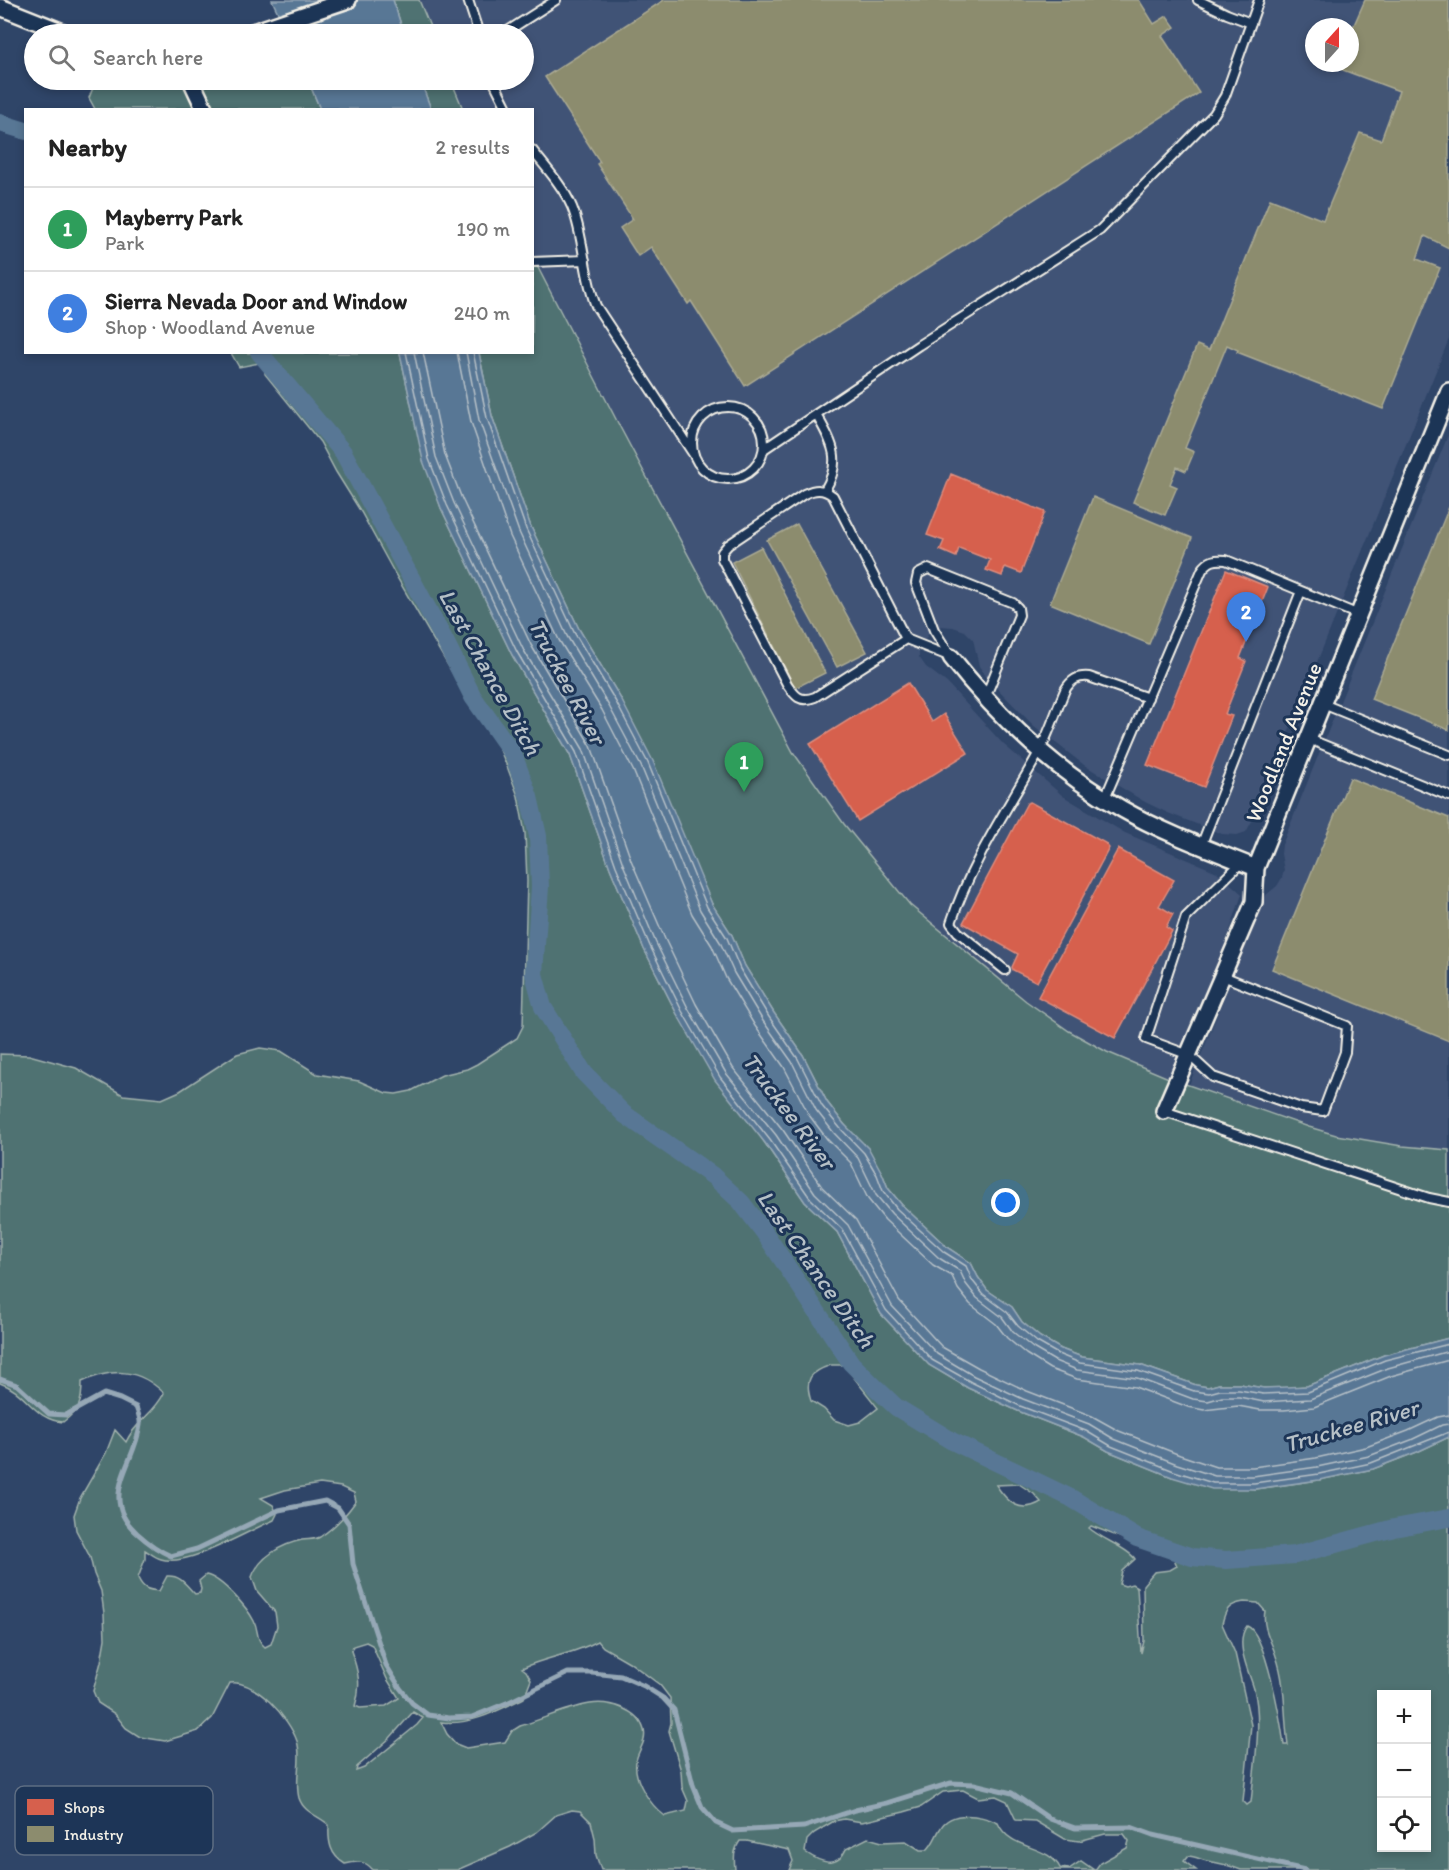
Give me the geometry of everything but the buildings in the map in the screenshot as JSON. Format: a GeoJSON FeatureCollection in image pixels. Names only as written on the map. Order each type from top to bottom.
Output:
{"type":"FeatureCollection","features":[{"type":"Feature","properties":{"kind":"street"},"geometry":{"type":"LineString","coordinates":[[279,24],[348,0]]}},
{"type":"Feature","properties":{"kind":"street"},"geometry":{"type":"LineString","coordinates":[[0,7],[43,24]]}},
{"type":"Feature","properties":{"kind":"street"},"geometry":{"type":"LineString","coordinates":[[196,90],[204,108]]}},
{"type":"Feature","properties":{"kind":"street","name":"Woodland Avenue"},"geometry":{"type":"LineString","coordinates":[[1164,1111],[1254,902],[1249,865],[1309,739],[1449,391]]}},
{"type":"Feature","properties":{"kind":"street"},"geometry":{"type":"LineString","coordinates":[[951,657],[1007,722],[1039,752],[1082,784],[1163,830],[1249,865]]}},
{"type":"Feature","properties":{"kind":"lane"},"geometry":{"type":"LineString","coordinates":[[468,0],[476,24]]}},
{"type":"Feature","properties":{"kind":"lane"},"geometry":{"type":"LineString","coordinates":[[519,24],[556,0]]}},
{"type":"Feature","properties":{"kind":"lane"},"geometry":{"type":"LineString","coordinates":[[1198,0],[1251,23]]}},
{"type":"Feature","properties":{"kind":"lane"},"geometry":{"type":"LineString","coordinates":[[534,153],[561,188],[571,206],[591,294],[602,317],[701,468],[714,477],[725,480],[735,479],[754,469],[764,449],[919,345],[1100,230],[1214,114],[1225,96],[1258,0]]}},
{"type":"Feature","properties":{"kind":"lane"},"geometry":{"type":"LineString","coordinates":[[498,90],[507,108]]}},
{"type":"Feature","properties":{"kind":"lane"},"geometry":{"type":"LineString","coordinates":[[534,262],[585,260]]}},
{"type":"Feature","properties":{"kind":"lane"},"geometry":{"type":"LineString","coordinates":[[694,455],[692,442],[695,427],[706,414],[721,407],[741,409],[752,416],[763,432],[764,449]]}},
{"type":"Feature","properties":{"kind":"lane"},"geometry":{"type":"LineString","coordinates":[[816,414],[830,439],[836,466],[825,490]]}},
{"type":"Feature","properties":{"kind":"lane"},"geometry":{"type":"LineString","coordinates":[[906,639],[807,700],[801,700],[795,696],[787,684],[722,559],[722,552],[728,545],[804,494],[813,490],[825,490],[833,495],[906,639],[951,657]]}},
{"type":"Feature","properties":{"kind":"lane"},"geometry":{"type":"LineString","coordinates":[[1105,798],[1202,570],[1208,562],[1217,559],[1226,560],[1359,615]]}},
{"type":"Feature","properties":{"kind":"lane"},"geometry":{"type":"LineString","coordinates":[[951,657],[934,630],[916,583],[918,574],[928,569],[1013,603],[1018,608],[1019,615],[985,698]]}},
{"type":"Feature","properties":{"kind":"lane"},"geometry":{"type":"LineString","coordinates":[[1201,846],[1301,591]]}},
{"type":"Feature","properties":{"kind":"lane"},"geometry":{"type":"LineString","coordinates":[[1005,970],[958,932],[951,923],[970,876],[1039,752],[1065,690],[1071,681],[1079,676],[1089,677],[1148,698]]}},
{"type":"Feature","properties":{"kind":"lane"},"geometry":{"type":"LineString","coordinates":[[1323,704],[1449,755]]}},
{"type":"Feature","properties":{"kind":"lane"},"geometry":{"type":"LineString","coordinates":[[1309,739],[1449,796]]}},
{"type":"Feature","properties":{"kind":"lane"},"geometry":{"type":"LineString","coordinates":[[1223,976],[1347,1026],[1345,1053],[1323,1111],[1301,1108],[1213,1077],[1189,1055],[1146,1040],[1186,917],[1249,865]]}},
{"type":"Feature","properties":{"kind":"lane"},"geometry":{"type":"LineString","coordinates":[[1164,1111],[1429,1198],[1449,1202]]}},
{"type":"Feature","properties":{"kind":"shaded area"},"geometry":{"type":"Polygon","coordinates":[[[419,0],[1449,0],[1449,339],[1246,832],[1237,835],[1222,834],[1168,813],[1145,802],[1084,765],[1033,725],[987,678],[979,666],[973,639],[965,631],[941,626],[930,631],[919,650],[919,657],[926,667],[947,683],[1003,744],[1063,796],[1125,833],[1217,872],[1242,894],[1229,933],[1171,1079],[1107,1052],[1069,1031],[1026,1001],[910,905],[844,824],[793,752],[534,260],[534,108],[463,108],[455,90],[534,90],[534,24],[429,24],[419,0]]]}},
{"type":"Feature","properties":{"kind":"shaded area"},"geometry":{"type":"Polygon","coordinates":[[[1449,433],[1449,1150],[1442,1150],[1336,1135],[1189,1085],[1266,895],[1277,886],[1282,878],[1284,870],[1282,845],[1449,433]]]}},
{"type":"Feature","properties":{"kind":"green space"},"geometry":{"type":"Polygon","coordinates":[[[393,0],[419,0],[429,24],[401,24],[393,0]]]}},
{"type":"Feature","properties":{"kind":"green space"},"geometry":{"type":"Polygon","coordinates":[[[92,90],[312,90],[320,108],[94,108],[89,98],[92,90]]]}},
{"type":"Feature","properties":{"kind":"green space"},"geometry":{"type":"Polygon","coordinates":[[[424,90],[455,90],[463,108],[431,108],[424,90]]]}},
{"type":"Feature","properties":{"kind":"green space"},"geometry":{"type":"Polygon","coordinates":[[[534,260],[793,752],[844,824],[910,905],[1026,1001],[1069,1031],[1107,1052],[1171,1079],[1336,1135],[1402,1146],[1449,1150],[1449,1338],[1384,1355],[1307,1386],[1263,1388],[1240,1384],[1219,1384],[1208,1387],[1140,1365],[1082,1357],[1061,1349],[1040,1337],[1022,1322],[1012,1307],[987,1290],[971,1263],[948,1248],[902,1205],[888,1188],[882,1173],[827,1102],[803,1055],[745,966],[732,935],[712,904],[621,699],[579,629],[531,527],[492,416],[479,354],[534,354],[534,260]]]}},
{"type":"Feature","properties":{"kind":"green space"},"geometry":{"type":"Polygon","coordinates":[[[232,354],[400,354],[416,427],[441,508],[512,655],[570,755],[610,868],[644,949],[677,1014],[805,1202],[837,1232],[881,1314],[929,1365],[968,1388],[1172,1477],[1255,1489],[1319,1480],[1373,1469],[1449,1437],[1449,1870],[1241,1870],[1188,1856],[1184,1861],[1196,1870],[1095,1870],[1100,1863],[1127,1848],[1129,1841],[1124,1834],[1105,1834],[1079,1841],[1065,1839],[1035,1821],[1016,1820],[1007,1801],[996,1796],[978,1798],[963,1790],[943,1792],[921,1807],[904,1812],[862,1822],[844,1819],[834,1821],[807,1840],[805,1852],[816,1859],[833,1862],[842,1856],[846,1849],[868,1838],[882,1842],[906,1841],[920,1850],[927,1850],[940,1829],[951,1818],[975,1816],[998,1823],[1011,1838],[1047,1855],[1060,1868],[1069,1869],[1081,1861],[1094,1870],[789,1870],[793,1861],[789,1850],[740,1841],[735,1852],[735,1870],[601,1870],[596,1855],[591,1822],[580,1811],[572,1810],[556,1815],[537,1832],[510,1847],[457,1870],[373,1870],[367,1864],[353,1862],[345,1864],[340,1860],[333,1852],[329,1825],[301,1803],[297,1784],[299,1748],[297,1741],[287,1722],[261,1694],[240,1684],[230,1683],[212,1718],[198,1731],[165,1741],[140,1737],[126,1728],[115,1714],[98,1703],[93,1691],[105,1639],[104,1613],[101,1591],[90,1557],[76,1530],[74,1515],[80,1498],[106,1453],[115,1430],[126,1442],[164,1393],[145,1379],[135,1375],[115,1373],[93,1377],[82,1382],[79,1405],[63,1422],[45,1416],[9,1387],[0,1383],[0,1054],[29,1055],[76,1068],[123,1095],[162,1099],[180,1091],[237,1054],[260,1048],[281,1051],[317,1074],[359,1081],[386,1093],[396,1094],[411,1091],[442,1075],[477,1064],[517,1038],[523,1026],[527,881],[525,833],[518,796],[508,769],[495,738],[460,686],[320,442],[265,374],[264,362],[239,367],[232,354]],[[831,1365],[818,1370],[810,1377],[808,1387],[811,1401],[824,1409],[834,1420],[849,1425],[860,1422],[878,1408],[844,1365],[831,1365]],[[320,1484],[285,1490],[261,1498],[273,1505],[277,1514],[274,1520],[218,1547],[186,1558],[172,1560],[155,1557],[145,1550],[145,1559],[138,1578],[146,1588],[159,1591],[167,1576],[176,1577],[195,1594],[200,1593],[199,1581],[206,1575],[212,1577],[226,1587],[246,1608],[254,1621],[260,1641],[265,1647],[271,1644],[277,1626],[275,1612],[257,1591],[252,1577],[255,1570],[279,1548],[294,1542],[320,1537],[340,1520],[356,1501],[354,1493],[341,1487],[320,1484]],[[1019,1484],[996,1485],[1015,1505],[1027,1507],[1041,1502],[1034,1494],[1019,1484]],[[1091,1526],[1089,1528],[1094,1532],[1127,1551],[1135,1559],[1122,1571],[1119,1584],[1125,1586],[1132,1584],[1137,1587],[1141,1653],[1144,1641],[1143,1585],[1154,1572],[1170,1570],[1177,1566],[1172,1554],[1154,1550],[1091,1526]],[[1244,1602],[1231,1606],[1226,1611],[1222,1624],[1235,1653],[1251,1725],[1243,1801],[1247,1805],[1251,1802],[1258,1727],[1254,1689],[1242,1648],[1243,1633],[1247,1626],[1254,1632],[1266,1661],[1284,1745],[1288,1745],[1282,1678],[1266,1628],[1265,1611],[1258,1603],[1244,1602]],[[598,1641],[522,1668],[531,1680],[524,1698],[494,1712],[463,1722],[441,1722],[447,1734],[456,1744],[466,1748],[505,1742],[512,1731],[520,1726],[563,1711],[598,1703],[614,1705],[636,1717],[644,1730],[636,1768],[640,1784],[648,1799],[665,1816],[686,1811],[688,1801],[682,1787],[681,1771],[669,1731],[670,1698],[660,1685],[629,1662],[603,1647],[598,1641]],[[366,1642],[353,1646],[351,1651],[358,1678],[355,1706],[360,1708],[386,1706],[399,1698],[387,1679],[372,1645],[366,1642]],[[413,1712],[390,1738],[357,1767],[356,1771],[364,1768],[423,1718],[413,1712]]]}},
{"type":"Feature","properties":{"kind":"water"},"geometry":{"type":"Polygon","coordinates":[[[272,0],[393,0],[401,24],[283,24],[272,0]]]}},
{"type":"Feature","properties":{"kind":"water"},"geometry":{"type":"Polygon","coordinates":[[[312,90],[424,90],[431,108],[320,108],[312,90]]]}},
{"type":"Feature","properties":{"kind":"water","name":"Truckee River"},"geometry":{"type":"Polygon","coordinates":[[[400,354],[479,354],[492,416],[531,527],[579,629],[621,699],[653,761],[712,904],[732,935],[745,966],[803,1055],[827,1102],[844,1124],[869,1149],[888,1188],[902,1205],[948,1248],[971,1263],[987,1290],[1012,1307],[1022,1322],[1040,1337],[1061,1349],[1082,1357],[1140,1365],[1208,1387],[1219,1384],[1240,1384],[1264,1388],[1307,1386],[1384,1355],[1449,1338],[1449,1437],[1373,1469],[1319,1480],[1255,1489],[1212,1489],[1172,1477],[1108,1451],[1084,1437],[968,1388],[929,1365],[881,1314],[837,1232],[805,1202],[765,1143],[715,1080],[677,1014],[644,949],[610,868],[570,755],[512,655],[441,508],[423,461],[400,354]]]}},
{"type":"Feature","properties":{"kind":"waterway","name":"Last Chance Ditch"},"geometry":{"type":"LineString","coordinates":[[0,123],[24,130]]}},
{"type":"Feature","properties":{"kind":"waterway","name":"Last Chance Ditch"},"geometry":{"type":"LineString","coordinates":[[261,354],[343,452],[473,697],[513,754],[529,797],[538,836],[540,887],[534,974],[543,1007],[584,1073],[624,1114],[713,1176],[741,1202],[764,1232],[851,1363],[877,1389],[896,1407],[952,1441],[1071,1498],[1137,1538],[1192,1557],[1226,1560],[1295,1555],[1394,1528],[1449,1518]]}},
{"type":"Feature","properties":{"kind":"waterway"},"geometry":{"type":"LineString","coordinates":[[0,1379],[17,1385],[49,1414],[66,1415],[104,1394],[136,1407],[140,1425],[137,1440],[122,1480],[119,1494],[120,1507],[125,1520],[137,1533],[153,1546],[171,1556],[197,1549],[279,1510],[325,1501],[338,1508],[349,1524],[353,1564],[386,1665],[412,1703],[428,1715],[449,1718],[472,1717],[568,1673],[621,1676],[644,1686],[663,1698],[674,1710],[693,1785],[702,1807],[716,1823],[733,1831],[804,1827],[951,1783],[974,1784],[1012,1793],[1050,1819],[1075,1828],[1131,1827],[1153,1835],[1305,1870]]}},
{"type":"Feature","properties":{"kind":"place","name":"Sierra Nevada Door and Window"},"geometry":{"type":"Point","coordinates":[1246,642]}},
{"type":"Feature","properties":{"kind":"place","name":"Mayberry Park"},"geometry":{"type":"Point","coordinates":[744,792]}}]}
